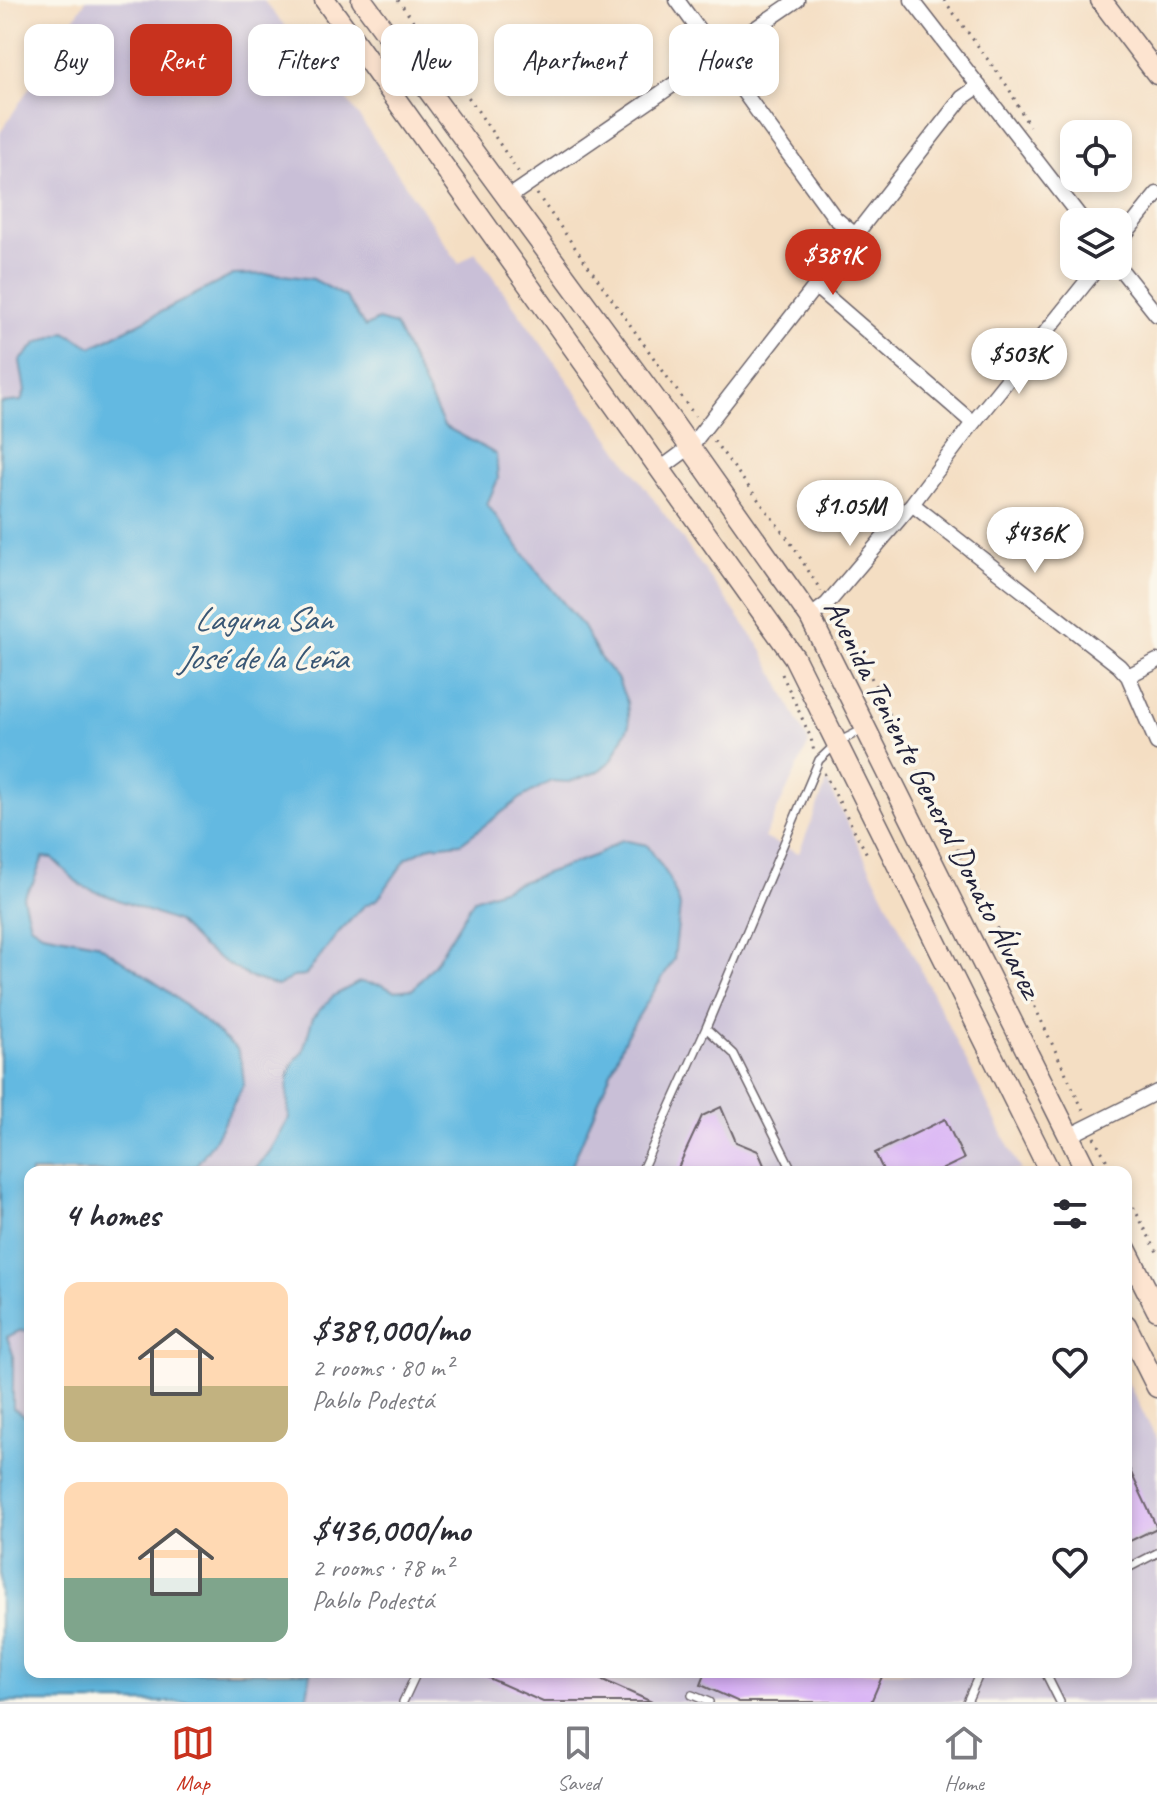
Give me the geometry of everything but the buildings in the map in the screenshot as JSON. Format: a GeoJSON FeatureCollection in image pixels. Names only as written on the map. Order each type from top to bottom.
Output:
{"type":"FeatureCollection","features":[{"type":"Feature","properties":{"kind":"main road","name":"Avenida Teniente General Donato Álvarez"},"geometry":{"type":"LineString","coordinates":[[325,0],[784,642],[838,742],[1047,1166]]}},
{"type":"Feature","properties":{"kind":"main road","name":"Avenida Teniente General Donato Álvarez"},"geometry":{"type":"LineString","coordinates":[[362,0],[509,197],[810,617],[1084,1166]]}},
{"type":"Feature","properties":{"kind":"main road"},"geometry":{"type":"LineString","coordinates":[[1101,0],[1157,74]]}},
{"type":"Feature","properties":{"kind":"main road"},"geometry":{"type":"LineString","coordinates":[[1132,1261],[1157,1310]]}},
{"type":"Feature","properties":{"kind":"main road"},"geometry":{"type":"LineString","coordinates":[[1132,1337],[1157,1387]]}},
{"type":"Feature","properties":{"kind":"street"},"geometry":{"type":"LineString","coordinates":[[677,0],[694,24]]}},
{"type":"Feature","properties":{"kind":"street"},"geometry":{"type":"LineString","coordinates":[[762,24],[797,0]]}},
{"type":"Feature","properties":{"kind":"street"},"geometry":{"type":"LineString","coordinates":[[912,0],[1073,208]]}},
{"type":"Feature","properties":{"kind":"street"},"geometry":{"type":"LineString","coordinates":[[659,470],[690,447],[962,98],[979,86]]}},
{"type":"Feature","properties":{"kind":"street"},"geometry":{"type":"LineString","coordinates":[[509,197],[669,88]]}},
{"type":"Feature","properties":{"kind":"street"},"geometry":{"type":"LineString","coordinates":[[745,96],[835,218],[854,234]]}},
{"type":"Feature","properties":{"kind":"street"},"geometry":{"type":"LineString","coordinates":[[1132,225],[1157,194]]}},
{"type":"Feature","properties":{"kind":"street"},"geometry":{"type":"LineString","coordinates":[[810,617],[827,604],[912,504],[1088,280]]}},
{"type":"Feature","properties":{"kind":"street"},"geometry":{"type":"LineString","coordinates":[[1129,280],[1157,315]]}},
{"type":"Feature","properties":{"kind":"street"},"geometry":{"type":"LineString","coordinates":[[816,287],[973,423]]}},
{"type":"Feature","properties":{"kind":"street"},"geometry":{"type":"LineString","coordinates":[[912,504],[1119,666],[1128,676],[1157,743]]}},
{"type":"Feature","properties":{"kind":"street"},"geometry":{"type":"LineString","coordinates":[[1128,676],[1157,661]]}},
{"type":"Feature","properties":{"kind":"street"},"geometry":{"type":"LineString","coordinates":[[1069,1136],[1157,1092]]}},
{"type":"Feature","properties":{"kind":"lane"},"geometry":{"type":"LineString","coordinates":[[644,1166],[706,1028],[819,760],[838,742],[867,728]]}},
{"type":"Feature","properties":{"kind":"lane"},"geometry":{"type":"LineString","coordinates":[[706,1028],[734,1054],[790,1166]]}},
{"type":"Feature","properties":{"kind":"lane"},"geometry":{"type":"LineString","coordinates":[[1132,1566],[1157,1553]]}},
{"type":"Feature","properties":{"kind":"lane"},"geometry":{"type":"LineString","coordinates":[[403,1702],[414,1678]]}},
{"type":"Feature","properties":{"kind":"lane"},"geometry":{"type":"LineString","coordinates":[[967,1702],[977,1678]]}},
{"type":"Feature","properties":{"kind":"lane"},"geometry":{"type":"LineString","coordinates":[[1048,1678],[1060,1702]]}},
{"type":"Feature","properties":{"kind":"lane"},"geometry":{"type":"LineString","coordinates":[[692,1695],[709,1702]]}},
{"type":"Feature","properties":{"kind":"path"},"geometry":{"type":"LineString","coordinates":[[944,0],[1008,87],[1033,132]]}},
{"type":"Feature","properties":{"kind":"path"},"geometry":{"type":"LineString","coordinates":[[1132,1204],[1157,1252]]}},
{"type":"Feature","properties":{"kind":"shaded area"},"geometry":{"type":"Polygon","coordinates":[[[86,0],[263,0],[283,24],[248,24],[248,96],[343,96],[459,264],[475,252],[761,648],[809,743],[764,838],[799,853],[827,782],[1019,1166],[24,1166],[24,1678],[1132,1678],[1132,1391],[1157,1440],[1157,1702],[0,1702],[0,133],[24,96],[114,96],[114,24],[70,24],[86,0]]]}},
{"type":"Feature","properties":{"kind":"water","name":"Laguna San José de la Leña"},"geometry":{"type":"Polygon","coordinates":[[[275,274],[313,279],[346,297],[365,327],[378,320],[395,325],[444,426],[496,454],[498,479],[487,504],[582,625],[600,658],[617,678],[627,702],[629,725],[612,760],[597,772],[569,782],[551,781],[521,798],[461,843],[431,846],[407,858],[378,899],[364,906],[339,932],[305,976],[293,977],[278,986],[251,978],[226,963],[202,947],[177,922],[81,886],[52,858],[43,857],[33,883],[23,897],[30,925],[42,933],[96,943],[165,989],[237,1049],[244,1084],[214,1141],[195,1166],[24,1166],[24,1331],[7,1337],[13,1354],[13,1408],[24,1416],[24,1678],[310,1678],[306,1702],[0,1702],[0,403],[21,401],[25,391],[20,361],[37,343],[65,332],[92,347],[233,275],[275,274]]]}},
{"type":"Feature","properties":{"kind":"water"},"geometry":{"type":"Polygon","coordinates":[[[622,840],[647,845],[669,877],[680,906],[674,959],[626,1036],[572,1166],[257,1166],[289,1119],[287,1089],[292,1065],[303,1051],[313,1017],[333,996],[359,982],[382,985],[394,991],[413,989],[434,965],[474,899],[596,855],[622,840]]]}}]}
